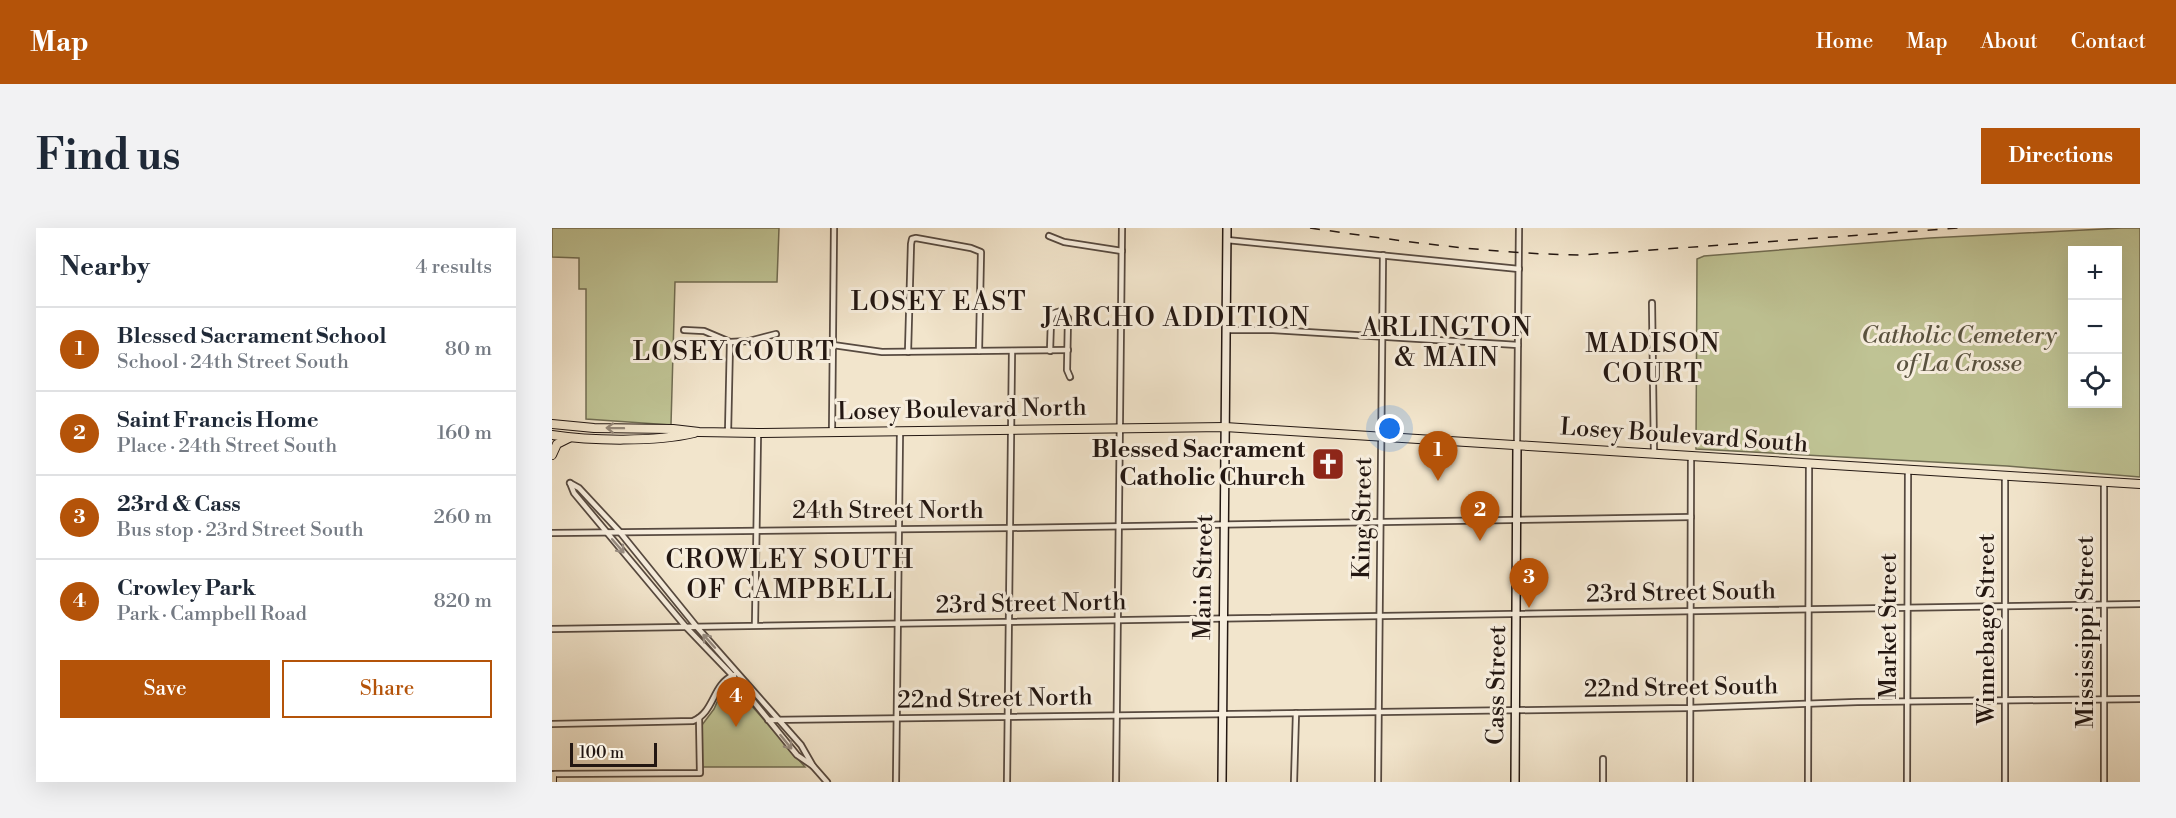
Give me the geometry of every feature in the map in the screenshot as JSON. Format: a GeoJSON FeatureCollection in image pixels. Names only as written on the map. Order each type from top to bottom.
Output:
{"type":"FeatureCollection","features":[{"type":"Feature","properties":{"kind":"main road","name":"Losey Boulevard North"},"geometry":{"type":"LineString","coordinates":[[552,424],[594,428],[677,429],[728,433],[1225,427]]}},
{"type":"Feature","properties":{"kind":"main road","name":"Losey Boulevard South"},"geometry":{"type":"LineString","coordinates":[[1225,427],[2140,484]]}},
{"type":"Feature","properties":{"kind":"main road","name":"Losey Boulevard North"},"geometry":{"type":"LineString","coordinates":[[552,435],[677,437],[699,432]]}},
{"type":"Feature","properties":{"kind":"main road"},"geometry":{"type":"LineString","coordinates":[[552,455],[560,442],[573,437]]}},
{"type":"Feature","properties":{"kind":"main road"},"geometry":{"type":"LineString","coordinates":[[552,775],[552,782]]}},
{"type":"Feature","properties":{"kind":"street"},"geometry":{"type":"LineString","coordinates":[[832,431],[834,228]]}},
{"type":"Feature","properties":{"kind":"street"},"geometry":{"type":"LineString","coordinates":[[1116,782],[1122,228]]}},
{"type":"Feature","properties":{"kind":"street","name":"Main Street"},"geometry":{"type":"LineString","coordinates":[[1222,782],[1227,228]]}},
{"type":"Feature","properties":{"kind":"street","name":"Cass Street"},"geometry":{"type":"LineString","coordinates":[[1515,782],[1518,228]]}},
{"type":"Feature","properties":{"kind":"street"},"geometry":{"type":"LineString","coordinates":[[1048,236],[1064,242],[1122,251]]}},
{"type":"Feature","properties":{"kind":"street"},"geometry":{"type":"LineString","coordinates":[[908,352],[912,239],[916,238],[971,248],[981,252],[979,351]]}},
{"type":"Feature","properties":{"kind":"street"},"geometry":{"type":"LineString","coordinates":[[1227,240],[1519,269]]}},
{"type":"Feature","properties":{"kind":"street","name":"King Street"},"geometry":{"type":"LineString","coordinates":[[1378,782],[1383,255]]}},
{"type":"Feature","properties":{"kind":"street"},"geometry":{"type":"LineString","coordinates":[[1652,303],[1654,454]]}},
{"type":"Feature","properties":{"kind":"street"},"geometry":{"type":"LineString","coordinates":[[1050,351],[1051,320],[1054,313],[1061,311],[1068,318],[1067,370],[1070,377]]}},
{"type":"Feature","properties":{"kind":"street"},"geometry":{"type":"LineString","coordinates":[[684,330],[704,332],[729,342],[749,341],[776,334]]}},
{"type":"Feature","properties":{"kind":"street"},"geometry":{"type":"LineString","coordinates":[[1227,330],[1382,336],[1518,345]]}},
{"type":"Feature","properties":{"kind":"street"},"geometry":{"type":"LineString","coordinates":[[728,433],[729,342]]}},
{"type":"Feature","properties":{"kind":"street"},"geometry":{"type":"LineString","coordinates":[[833,345],[872,352],[1068,350]]}},
{"type":"Feature","properties":{"kind":"street"},"geometry":{"type":"LineString","coordinates":[[1007,782],[1012,351]]}},
{"type":"Feature","properties":{"kind":"street"},"geometry":{"type":"LineString","coordinates":[[896,782],[900,430]]}},
{"type":"Feature","properties":{"kind":"street"},"geometry":{"type":"LineString","coordinates":[[755,625],[758,433]]}},
{"type":"Feature","properties":{"kind":"street"},"geometry":{"type":"LineString","coordinates":[[1690,782],[1691,457]]}},
{"type":"Feature","properties":{"kind":"street"},"geometry":{"type":"LineString","coordinates":[[1808,782],[1809,464]]}},
{"type":"Feature","properties":{"kind":"street","name":"Market Street"},"geometry":{"type":"LineString","coordinates":[[1907,782],[1908,471]]}},
{"type":"Feature","properties":{"kind":"street","name":"Winnebago Street"},"geometry":{"type":"LineString","coordinates":[[2005,476],[2005,782]]}},
{"type":"Feature","properties":{"kind":"street","name":"Mississippi Street"},"geometry":{"type":"LineString","coordinates":[[2104,482],[2104,782]]}},
{"type":"Feature","properties":{"kind":"street"},"geometry":{"type":"LineString","coordinates":[[813,766],[808,755],[696,626],[619,531],[579,488],[570,483],[574,493],[686,627],[732,675],[797,755],[813,766],[827,782]]}},
{"type":"Feature","properties":{"kind":"street","name":"24th Street North"},"geometry":{"type":"LineString","coordinates":[[552,533],[1691,517]]}},
{"type":"Feature","properties":{"kind":"street","name":"23rd Street South"},"geometry":{"type":"LineString","coordinates":[[1223,619],[2140,604]]}},
{"type":"Feature","properties":{"kind":"street","name":"23rd Street North"},"geometry":{"type":"LineString","coordinates":[[552,629],[1223,619]]}},
{"type":"Feature","properties":{"kind":"street"},"geometry":{"type":"LineString","coordinates":[[552,723],[686,722],[699,718],[708,710],[721,683],[732,675],[739,674]]}},
{"type":"Feature","properties":{"kind":"street","name":"22nd Street South"},"geometry":{"type":"LineString","coordinates":[[1222,714],[2140,699]]}},
{"type":"Feature","properties":{"kind":"street"},"geometry":{"type":"LineString","coordinates":[[1294,782],[1296,713]]}},
{"type":"Feature","properties":{"kind":"street","name":"22nd Street North"},"geometry":{"type":"LineString","coordinates":[[768,720],[1222,714]]}},
{"type":"Feature","properties":{"kind":"street"},"geometry":{"type":"LineString","coordinates":[[552,775],[700,774],[699,718]]}},
{"type":"Feature","properties":{"kind":"street"},"geometry":{"type":"LineString","coordinates":[[1603,759],[1603,782]]}},
{"type":"Feature","properties":{"kind":"green space"},"geometry":{"type":"Polygon","coordinates":[[[552,228],[779,228],[777,282],[675,282],[671,425],[586,419],[586,289],[579,289],[579,258],[552,257],[552,228]]]}},
{"type":"Feature","properties":{"kind":"green space","name":"Catholic Cemetery of La Crosse"},"geometry":{"type":"Polygon","coordinates":[[[2140,228],[2140,477],[2007,466],[1696,449],[1697,259],[1704,256],[1930,238],[2140,228]]]}},
{"type":"Feature","properties":{"kind":"green space"},"geometry":{"type":"Polygon","coordinates":[[[731,685],[805,767],[702,767],[702,725],[714,709],[722,691],[731,685]]]}},
{"type":"Feature","properties":{"kind":"railway"},"geometry":{"type":"LineString","coordinates":[[1310,228],[1480,249],[1582,255],[1958,228]]}},
{"type":"Feature","properties":{"kind":"place","name":"Blessed Sacrament Catholic Church"},"geometry":{"type":"Point","coordinates":[1328,464]}},
{"type":"Feature","properties":{"kind":"place","name":"Blessed Sacrament School"},"geometry":{"type":"Point","coordinates":[1438,481]}},
{"type":"Feature","properties":{"kind":"place","name":"Saint Francis Home"},"geometry":{"type":"Point","coordinates":[1480,541]}},
{"type":"Feature","properties":{"kind":"place","name":"23rd & Cass"},"geometry":{"type":"Point","coordinates":[1529,608]}},
{"type":"Feature","properties":{"kind":"place","name":"Crowley Park"},"geometry":{"type":"Point","coordinates":[736,727]}},
{"type":"Feature","properties":{"kind":"district","name":"LOSEY EAST"},"geometry":{"type":"Point","coordinates":[939,302]}},
{"type":"Feature","properties":{"kind":"district","name":"JARCHO ADDITION"},"geometry":{"type":"Point","coordinates":[1176,318]}},
{"type":"Feature","properties":{"kind":"district","name":"ARLINGTON & MAIN"},"geometry":{"type":"Point","coordinates":[1447,343]}},
{"type":"Feature","properties":{"kind":"district","name":"LOSEY COURT"},"geometry":{"type":"Point","coordinates":[734,352]}},
{"type":"Feature","properties":{"kind":"district","name":"MADISON COURT"},"geometry":{"type":"Point","coordinates":[1653,359]}},
{"type":"Feature","properties":{"kind":"district","name":"CROWLEY SOUTH OF CAMPBELL"},"geometry":{"type":"Point","coordinates":[790,575]}}]}
